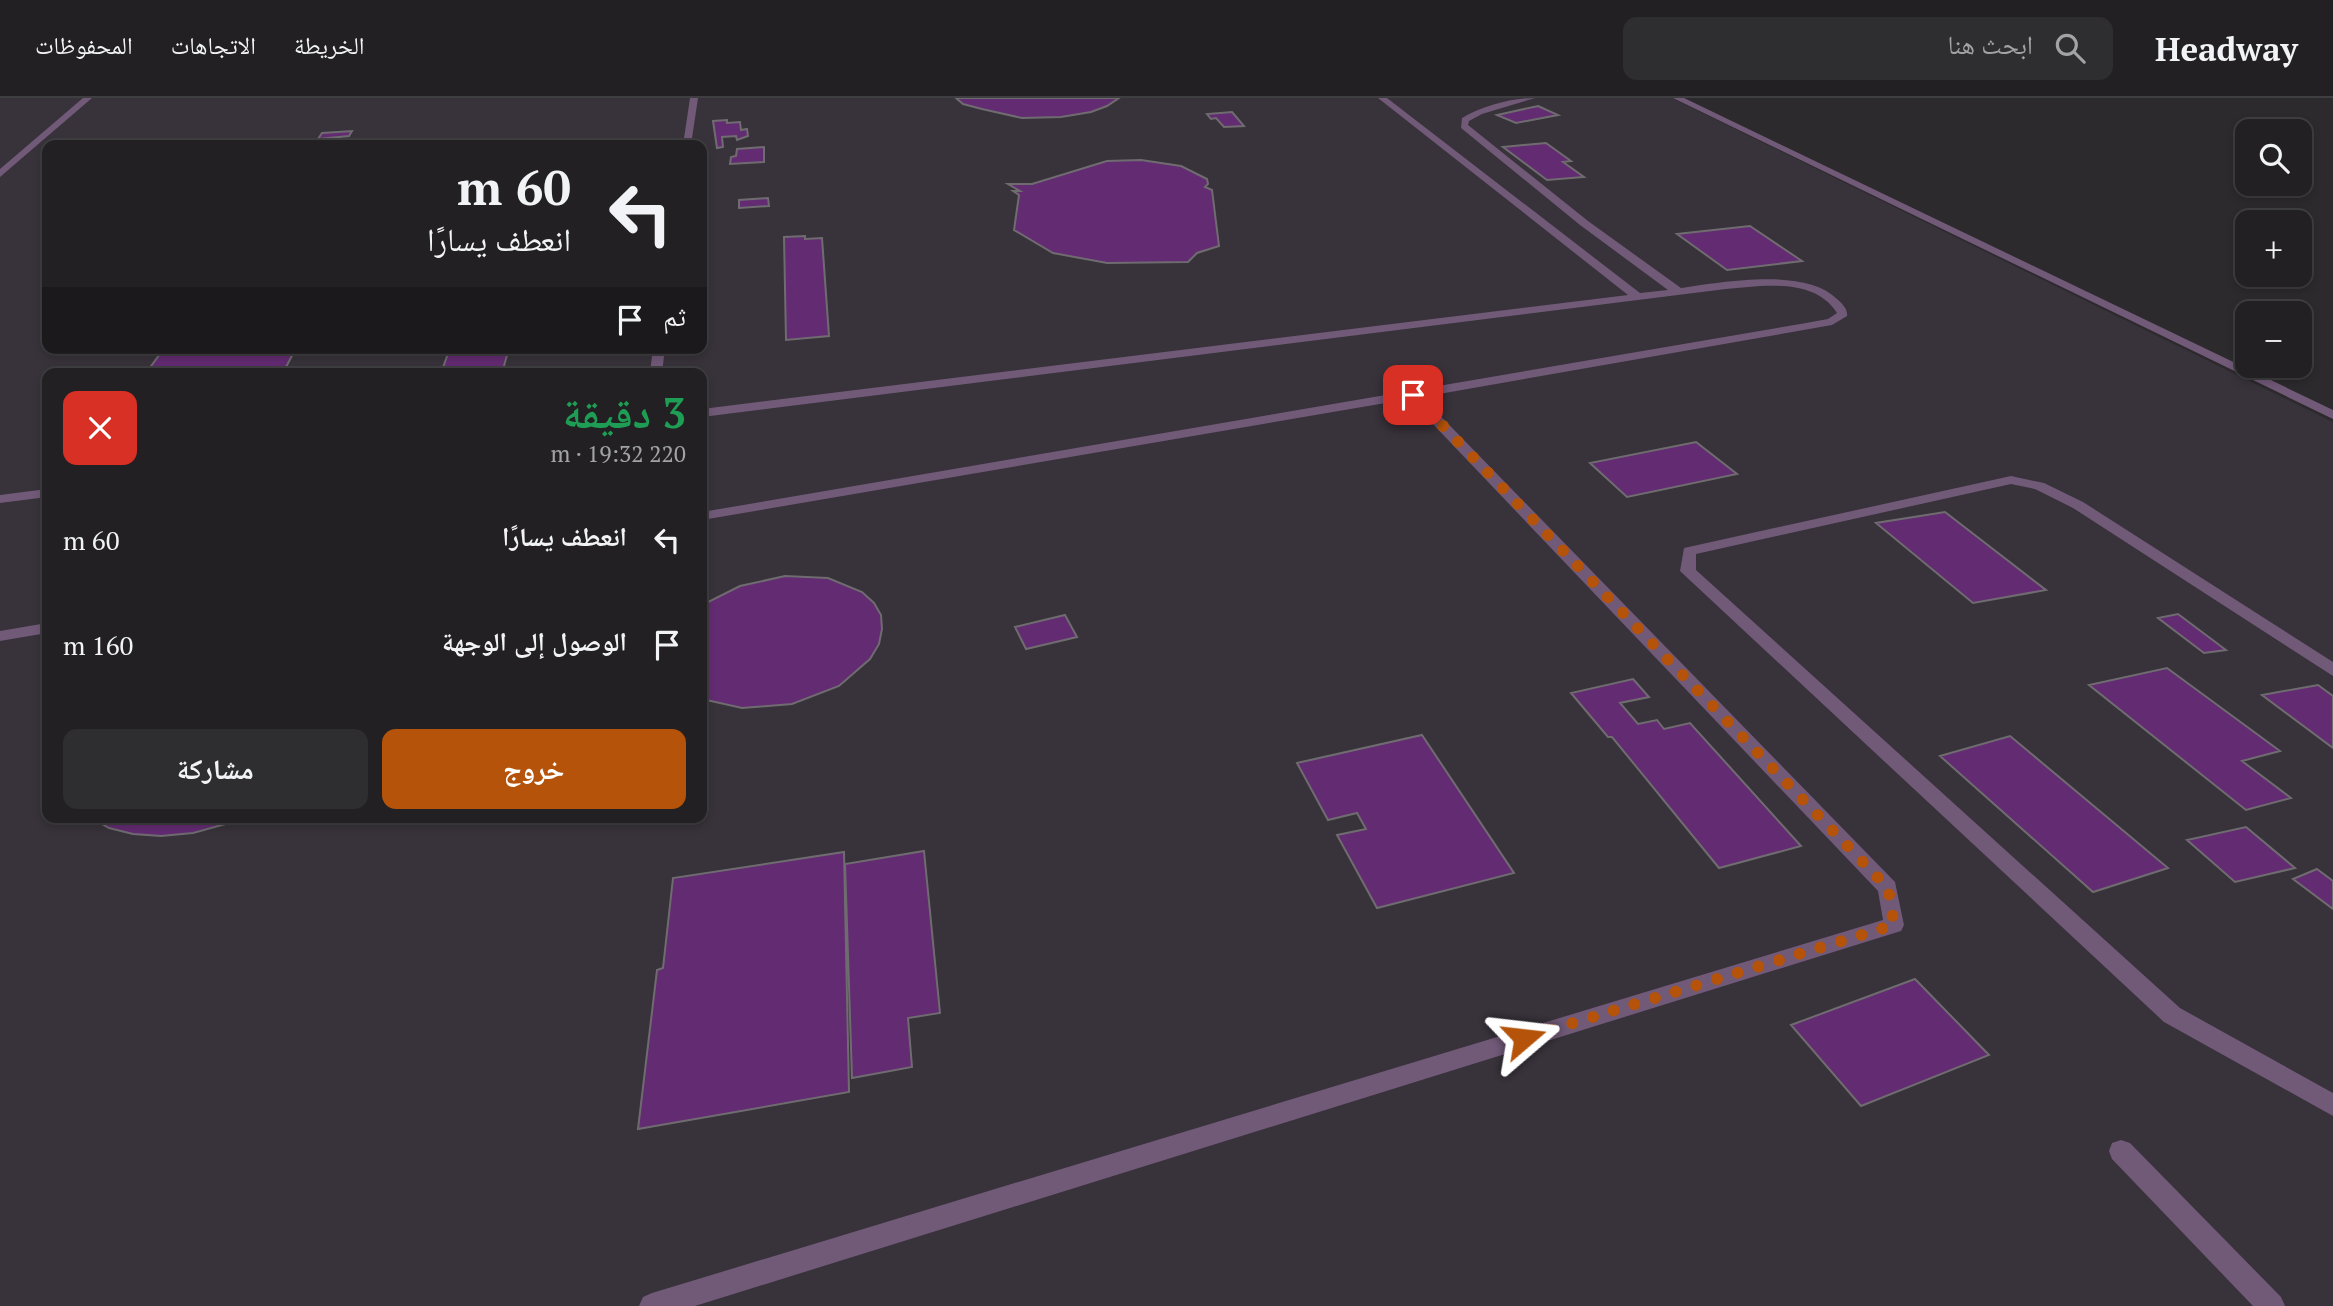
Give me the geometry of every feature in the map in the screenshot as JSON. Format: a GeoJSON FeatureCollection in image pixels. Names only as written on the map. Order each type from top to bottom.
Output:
{"type":"FeatureCollection","features":[{"type":"Feature","properties":{"kind":"lane"},"geometry":{"type":"LineString","coordinates":[[0,174],[88,98]]}},
{"type":"Feature","properties":{"kind":"lane"},"geometry":{"type":"LineString","coordinates":[[688,140],[694,98]]}},
{"type":"Feature","properties":{"kind":"lane"},"geometry":{"type":"LineString","coordinates":[[1382,98],[1638,297]]}},
{"type":"Feature","properties":{"kind":"lane"},"geometry":{"type":"LineString","coordinates":[[1531,98],[1479,112],[1465,120],[1464,126],[1584,223],[1679,292]]}},
{"type":"Feature","properties":{"kind":"lane"},"geometry":{"type":"LineString","coordinates":[[1677,98],[2333,415]]}},
{"type":"Feature","properties":{"kind":"lane"},"geometry":{"type":"LineString","coordinates":[[707,411],[1679,292],[1788,283],[1822,293],[1838,304],[1843,314],[1832,322],[707,515]]}},
{"type":"Feature","properties":{"kind":"lane"},"geometry":{"type":"LineString","coordinates":[[652,1306],[1894,925],[1888,888],[1413,395]]}},
{"type":"Feature","properties":{"kind":"lane"},"geometry":{"type":"LineString","coordinates":[[2333,670],[2078,505],[2039,486],[2011,480],[1689,551],[1688,571],[2172,1015],[2333,1105]]}},
{"type":"Feature","properties":{"kind":"lane"},"geometry":{"type":"LineString","coordinates":[[0,499],[42,494]]}},
{"type":"Feature","properties":{"kind":"lane"},"geometry":{"type":"LineString","coordinates":[[0,636],[42,629]]}},
{"type":"Feature","properties":{"kind":"lane"},"geometry":{"type":"LineString","coordinates":[[2121,1151],[2272,1306]]}},
{"type":"Feature","properties":{"kind":"shaded area"},"geometry":{"type":"Polygon","coordinates":[[[0,98],[1672,98],[2235,374],[2235,378],[2243,378],[2333,422],[2333,1306],[0,1306],[0,98]]]}},
{"type":"Feature","properties":{"kind":"building"},"geometry":{"type":"Polygon","coordinates":[[[956,98],[1119,98],[1091,112],[1061,117],[1022,118],[963,104],[956,98]]]}},
{"type":"Feature","properties":{"kind":"building"},"geometry":{"type":"Polygon","coordinates":[[[1538,106],[1558,115],[1516,123],[1497,115],[1538,106]]]}},
{"type":"Feature","properties":{"kind":"building"},"geometry":{"type":"Polygon","coordinates":[[[1232,112],[1244,126],[1224,127],[1216,118],[1211,119],[1207,114],[1232,112]]]}},
{"type":"Feature","properties":{"kind":"building"},"geometry":{"type":"Polygon","coordinates":[[[727,120],[727,123],[740,122],[741,130],[747,129],[748,136],[737,140],[736,136],[722,137],[723,147],[717,148],[713,121],[727,120]]]}},
{"type":"Feature","properties":{"kind":"building"},"geometry":{"type":"Polygon","coordinates":[[[352,131],[349,136],[318,139],[322,133],[352,131]]]}},
{"type":"Feature","properties":{"kind":"building"},"geometry":{"type":"Polygon","coordinates":[[[1546,143],[1571,161],[1563,162],[1584,177],[1547,180],[1503,147],[1546,143]]]}},
{"type":"Feature","properties":{"kind":"building"},"geometry":{"type":"Polygon","coordinates":[[[764,147],[764,162],[730,164],[737,149],[764,147]]]}},
{"type":"Feature","properties":{"kind":"building"},"geometry":{"type":"Polygon","coordinates":[[[1141,160],[1181,166],[1207,179],[1208,184],[1205,187],[1212,190],[1219,246],[1197,253],[1188,262],[1107,263],[1053,253],[1014,230],[1019,195],[1013,191],[1020,191],[1008,184],[1032,184],[1107,161],[1141,160]]]}},
{"type":"Feature","properties":{"kind":"building"},"geometry":{"type":"Polygon","coordinates":[[[768,198],[769,206],[739,208],[739,200],[768,198]]]}},
{"type":"Feature","properties":{"kind":"building"},"geometry":{"type":"Polygon","coordinates":[[[1750,226],[1802,261],[1727,270],[1677,234],[1750,226]]]}},
{"type":"Feature","properties":{"kind":"building"},"geometry":{"type":"Polygon","coordinates":[[[805,236],[805,239],[822,238],[829,336],[786,340],[784,237],[805,236]]]}},
{"type":"Feature","properties":{"kind":"building"},"geometry":{"type":"Polygon","coordinates":[[[160,354],[293,354],[286,368],[150,368],[160,354]]]}},
{"type":"Feature","properties":{"kind":"building"},"geometry":{"type":"Polygon","coordinates":[[[448,354],[507,354],[503,368],[443,368],[448,354]]]}},
{"type":"Feature","properties":{"kind":"building"},"geometry":{"type":"Polygon","coordinates":[[[1696,442],[1737,474],[1627,497],[1590,463],[1696,442]]]}},
{"type":"Feature","properties":{"kind":"building"},"geometry":{"type":"Polygon","coordinates":[[[1945,512],[2046,590],[1973,603],[1876,523],[1945,512]]]}},
{"type":"Feature","properties":{"kind":"building"},"geometry":{"type":"Polygon","coordinates":[[[785,576],[828,578],[862,592],[874,603],[881,615],[879,644],[870,659],[839,686],[792,704],[742,708],[707,700],[707,602],[740,586],[785,576]]]}},
{"type":"Feature","properties":{"kind":"building"},"geometry":{"type":"Polygon","coordinates":[[[2178,614],[2226,650],[2204,653],[2158,618],[2178,614]]]}},
{"type":"Feature","properties":{"kind":"building"},"geometry":{"type":"Polygon","coordinates":[[[1065,615],[1077,637],[1026,649],[1015,627],[1065,615]]]}},
{"type":"Feature","properties":{"kind":"building"},"geometry":{"type":"Polygon","coordinates":[[[2167,668],[2280,751],[2242,761],[2291,798],[2246,810],[2089,685],[2167,668]]]}},
{"type":"Feature","properties":{"kind":"building"},"geometry":{"type":"Polygon","coordinates":[[[1633,679],[1649,697],[1620,703],[1638,724],[1657,720],[1664,729],[1690,723],[1801,846],[1719,868],[1612,737],[1608,737],[1571,693],[1633,679]]]}},
{"type":"Feature","properties":{"kind":"building"},"geometry":{"type":"Polygon","coordinates":[[[2318,685],[2333,696],[2333,748],[2262,695],[2318,685]]]}},
{"type":"Feature","properties":{"kind":"building"},"geometry":{"type":"Polygon","coordinates":[[[1422,735],[1514,873],[1377,908],[1337,835],[1366,829],[1357,813],[1328,820],[1297,763],[1422,735]]]}},
{"type":"Feature","properties":{"kind":"building"},"geometry":{"type":"Polygon","coordinates":[[[2010,736],[2168,868],[2093,892],[1940,756],[2010,736]]]}},
{"type":"Feature","properties":{"kind":"building"},"geometry":{"type":"Polygon","coordinates":[[[100,823],[229,823],[193,833],[161,836],[133,834],[100,823]]]}},
{"type":"Feature","properties":{"kind":"building"},"geometry":{"type":"Polygon","coordinates":[[[2246,827],[2295,868],[2235,882],[2187,840],[2246,827]]]}},
{"type":"Feature","properties":{"kind":"building"},"geometry":{"type":"Polygon","coordinates":[[[924,851],[940,1013],[908,1018],[912,1067],[852,1078],[845,864],[924,851]]]}},
{"type":"Feature","properties":{"kind":"building"},"geometry":{"type":"Polygon","coordinates":[[[844,852],[849,1092],[638,1129],[657,970],[663,968],[673,878],[844,852]]]}},
{"type":"Feature","properties":{"kind":"building"},"geometry":{"type":"Polygon","coordinates":[[[2317,869],[2333,881],[2333,909],[2293,879],[2317,869]]]}},
{"type":"Feature","properties":{"kind":"building"},"geometry":{"type":"Polygon","coordinates":[[[1915,979],[1989,1055],[1861,1106],[1791,1025],[1915,979]]]}},
{"type":"Feature","properties":{"kind":"route"},"geometry":{"type":"LineString","coordinates":[[1413,395],[1888,888],[1894,925],[1524,1038]]}}]}
